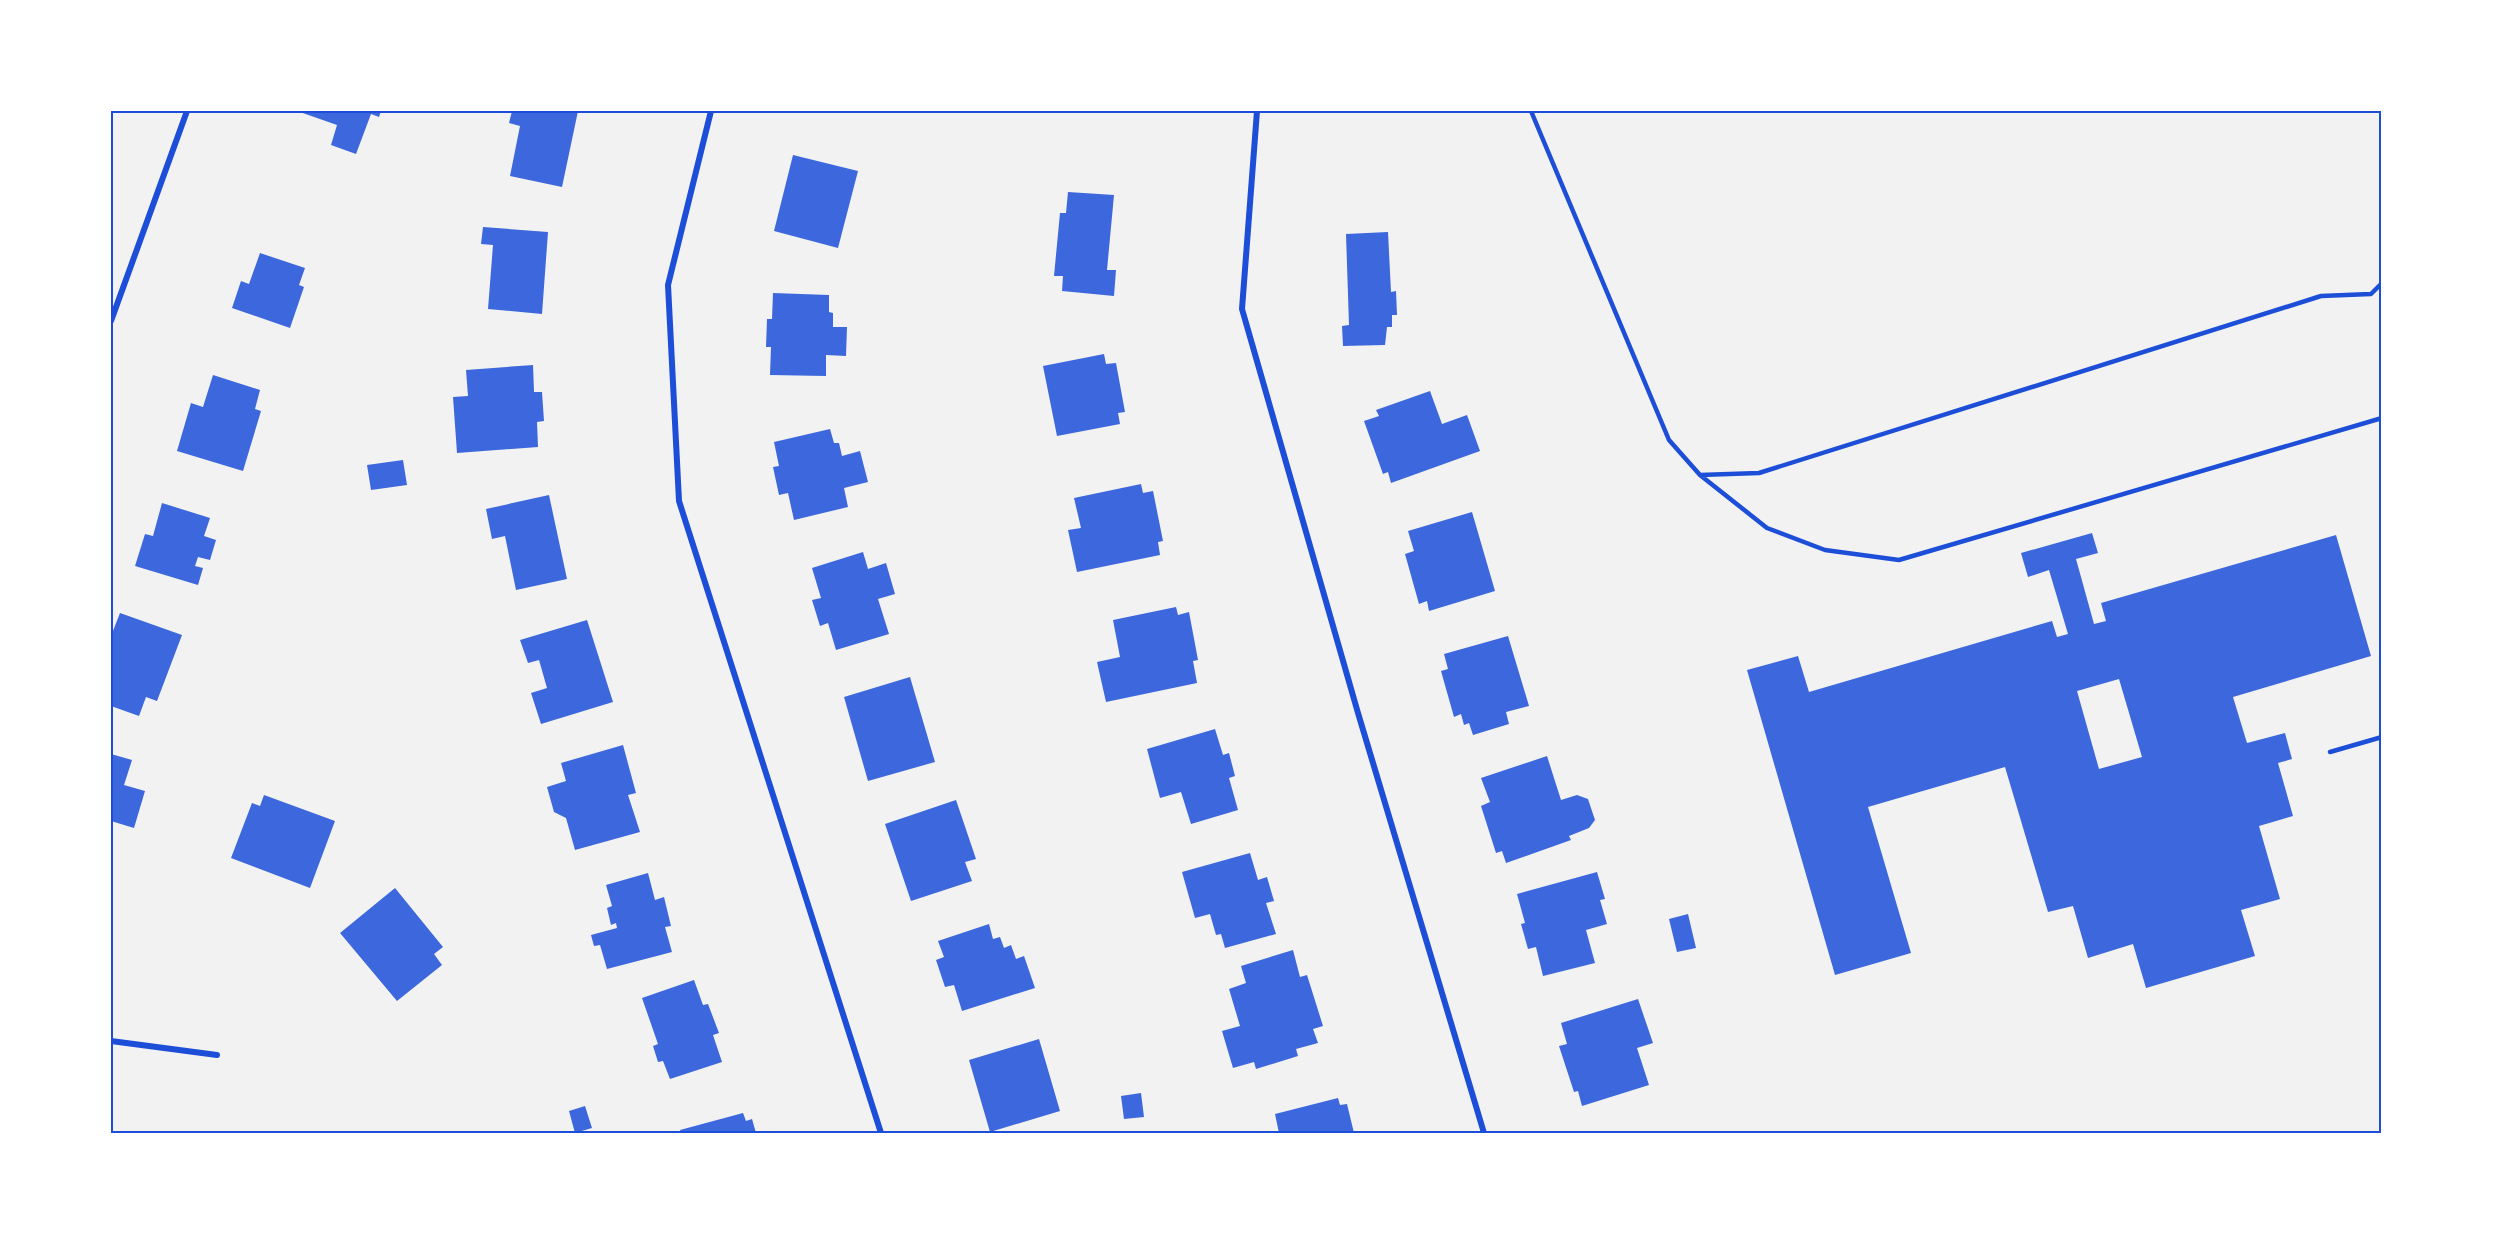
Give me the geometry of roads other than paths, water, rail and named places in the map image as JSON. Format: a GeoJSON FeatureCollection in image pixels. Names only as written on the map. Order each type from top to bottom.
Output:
{"type":"FeatureCollection","features":[{"type":"Feature","properties":{"kind":"street"},"geometry":{"type":"LineString","coordinates":[[111,321],[187,111]]}},
{"type":"Feature","properties":{"kind":"street"},"geometry":{"type":"LineString","coordinates":[[711,111],[668,285],[679,501],[881,1133]]}},
{"type":"Feature","properties":{"kind":"street"},"geometry":{"type":"LineString","coordinates":[[1257,111],[1242,309],[1361,724],[1484,1133]]}},
{"type":"Feature","properties":{"kind":"street"},"geometry":{"type":"LineString","coordinates":[[111,1041],[217,1055]]}},
{"type":"Feature","properties":{"kind":"lane"},"geometry":{"type":"LineString","coordinates":[[1531,111],[1669,440],[1700,475],[1767,528],[1825,550],[1899,560],[2382,418]]}},
{"type":"Feature","properties":{"kind":"lane"},"geometry":{"type":"LineString","coordinates":[[1700,475],[1759,473],[2321,296],[2371,294],[2382,283]]}},
{"type":"Feature","properties":{"kind":"lane"},"geometry":{"type":"LineString","coordinates":[[2330,752],[2382,737]]}}]}
